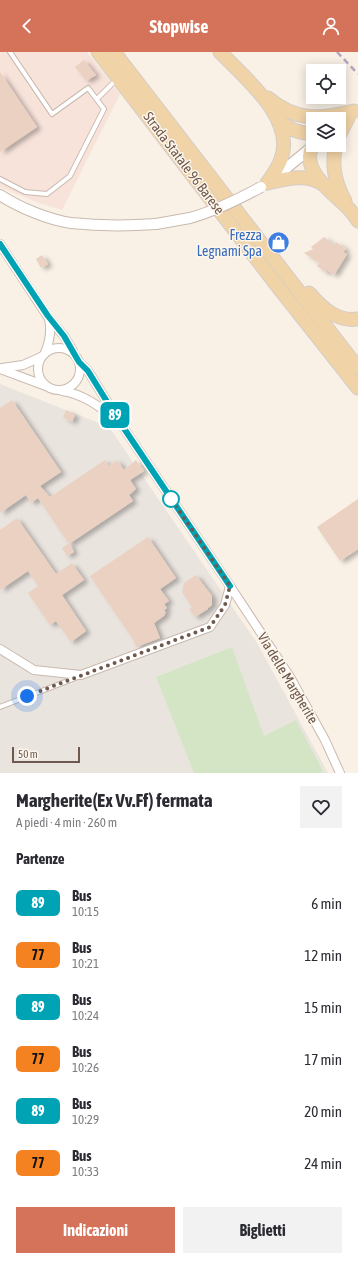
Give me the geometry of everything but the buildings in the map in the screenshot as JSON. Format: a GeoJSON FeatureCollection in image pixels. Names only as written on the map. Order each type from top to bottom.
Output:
{"type":"FeatureCollection","features":[{"type":"Feature","properties":{"kind":"main road","name":"Strada Statale 96 Barese"},"geometry":{"type":"LineString","coordinates":[[98,52],[278,287],[358,388]]}},
{"type":"Feature","properties":{"kind":"main road","name":"Strada Statale 96 Barese"},"geometry":{"type":"LineString","coordinates":[[114,52],[358,368]]}},
{"type":"Feature","properties":{"kind":"main road"},"geometry":{"type":"LineString","coordinates":[[124,52],[158,96],[180,137]]}},
{"type":"Feature","properties":{"kind":"main road"},"geometry":{"type":"LineString","coordinates":[[220,52],[254,88],[280,123],[284,136],[283,152],[281,159],[264,185]]}},
{"type":"Feature","properties":{"kind":"main road"},"geometry":{"type":"LineString","coordinates":[[254,88],[282,108],[300,116],[324,118],[351,114]]}},
{"type":"Feature","properties":{"kind":"main road"},"geometry":{"type":"LineString","coordinates":[[346,123],[351,114]]}},
{"type":"Feature","properties":{"kind":"main road"},"geometry":{"type":"LineString","coordinates":[[277,118],[290,129],[306,133]]}},
{"type":"Feature","properties":{"kind":"main road"},"geometry":{"type":"LineString","coordinates":[[310,152],[311,165],[324,186]]}},
{"type":"Feature","properties":{"kind":"main road"},"geometry":{"type":"LineString","coordinates":[[335,152],[334,165],[336,182],[349,209]]}},
{"type":"Feature","properties":{"kind":"main road"},"geometry":{"type":"LineString","coordinates":[[264,185],[293,177],[313,179],[324,186],[349,209],[358,221]]}},
{"type":"Feature","properties":{"kind":"main road"},"geometry":{"type":"LineString","coordinates":[[239,214],[280,255],[311,295],[320,304],[335,316],[347,320],[358,319]]}},
{"type":"Feature","properties":{"kind":"street"},"geometry":{"type":"LineString","coordinates":[[0,195],[31,212],[69,223],[133,226],[156,224],[189,218],[233,201],[264,185],[306,152]]}},
{"type":"Feature","properties":{"kind":"street"},"geometry":{"type":"LineString","coordinates":[[0,244],[48,316],[64,336],[79,362],[80,374],[77,380],[68,388],[60,390]]}},
{"type":"Feature","properties":{"kind":"street"},"geometry":{"type":"LineString","coordinates":[[48,316],[51,328],[49,343],[39,361],[38,369],[38,375],[42,382],[48,387]]}},
{"type":"Feature","properties":{"kind":"street"},"geometry":{"type":"LineString","coordinates":[[0,369],[23,365],[52,349],[66,349],[74,354]]}},
{"type":"Feature","properties":{"kind":"street","name":"Via delle Margherite"},"geometry":{"type":"LineString","coordinates":[[79,362],[88,371],[119,421],[290,677],[325,740],[340,773]]}},
{"type":"Feature","properties":{"kind":"street"},"geometry":{"type":"LineString","coordinates":[[0,369],[48,387],[70,392],[93,402],[119,421]]}},
{"type":"Feature","properties":{"kind":"street"},"geometry":{"type":"LineString","coordinates":[[0,649],[34,670],[81,675],[210,627],[225,605],[230,586]]}},
{"type":"Feature","properties":{"kind":"lane"},"geometry":{"type":"LineString","coordinates":[[0,179],[25,192],[47,194],[70,176],[104,109],[88,88],[52,114],[10,52]]}},
{"type":"Feature","properties":{"kind":"lane"},"geometry":{"type":"LineString","coordinates":[[96,99],[118,78]]}},
{"type":"Feature","properties":{"kind":"lane"},"geometry":{"type":"LineString","coordinates":[[0,707],[81,675]]}},
{"type":"Feature","properties":{"kind":"shaded area"},"geometry":{"type":"Polygon","coordinates":[[[0,52],[87,52],[120,94],[62,210],[39,203],[0,187],[0,52]]]}},
{"type":"Feature","properties":{"kind":"shaded area"},"geometry":{"type":"Polygon","coordinates":[[[0,384],[109,427],[257,643],[328,773],[0,773],[0,384]]]}},
{"type":"Feature","properties":{"kind":"green space"},"geometry":{"type":"Polygon","coordinates":[[[232,647],[264,736],[296,720],[323,771],[320,773],[194,773],[156,677],[232,647]]]}},
{"type":"Feature","properties":{"kind":"railway"},"geometry":{"type":"LineString","coordinates":[[337,52],[358,74]]}},
{"type":"Feature","properties":{"kind":"bus line","name":"89"},"geometry":{"type":"LineString","coordinates":[[0,244],[48,316],[64,336],[79,362],[88,371],[119,421],[230,586]]}},
{"type":"Feature","properties":{"kind":"place","name":"Frezza Legnami Spa"},"geometry":{"type":"Point","coordinates":[278,243]}},
{"type":"Feature","properties":{"kind":"route"},"geometry":{"type":"LineString","coordinates":[[27,696],[210,627],[225,605],[230,586],[170,497],[171,499]]}}]}
